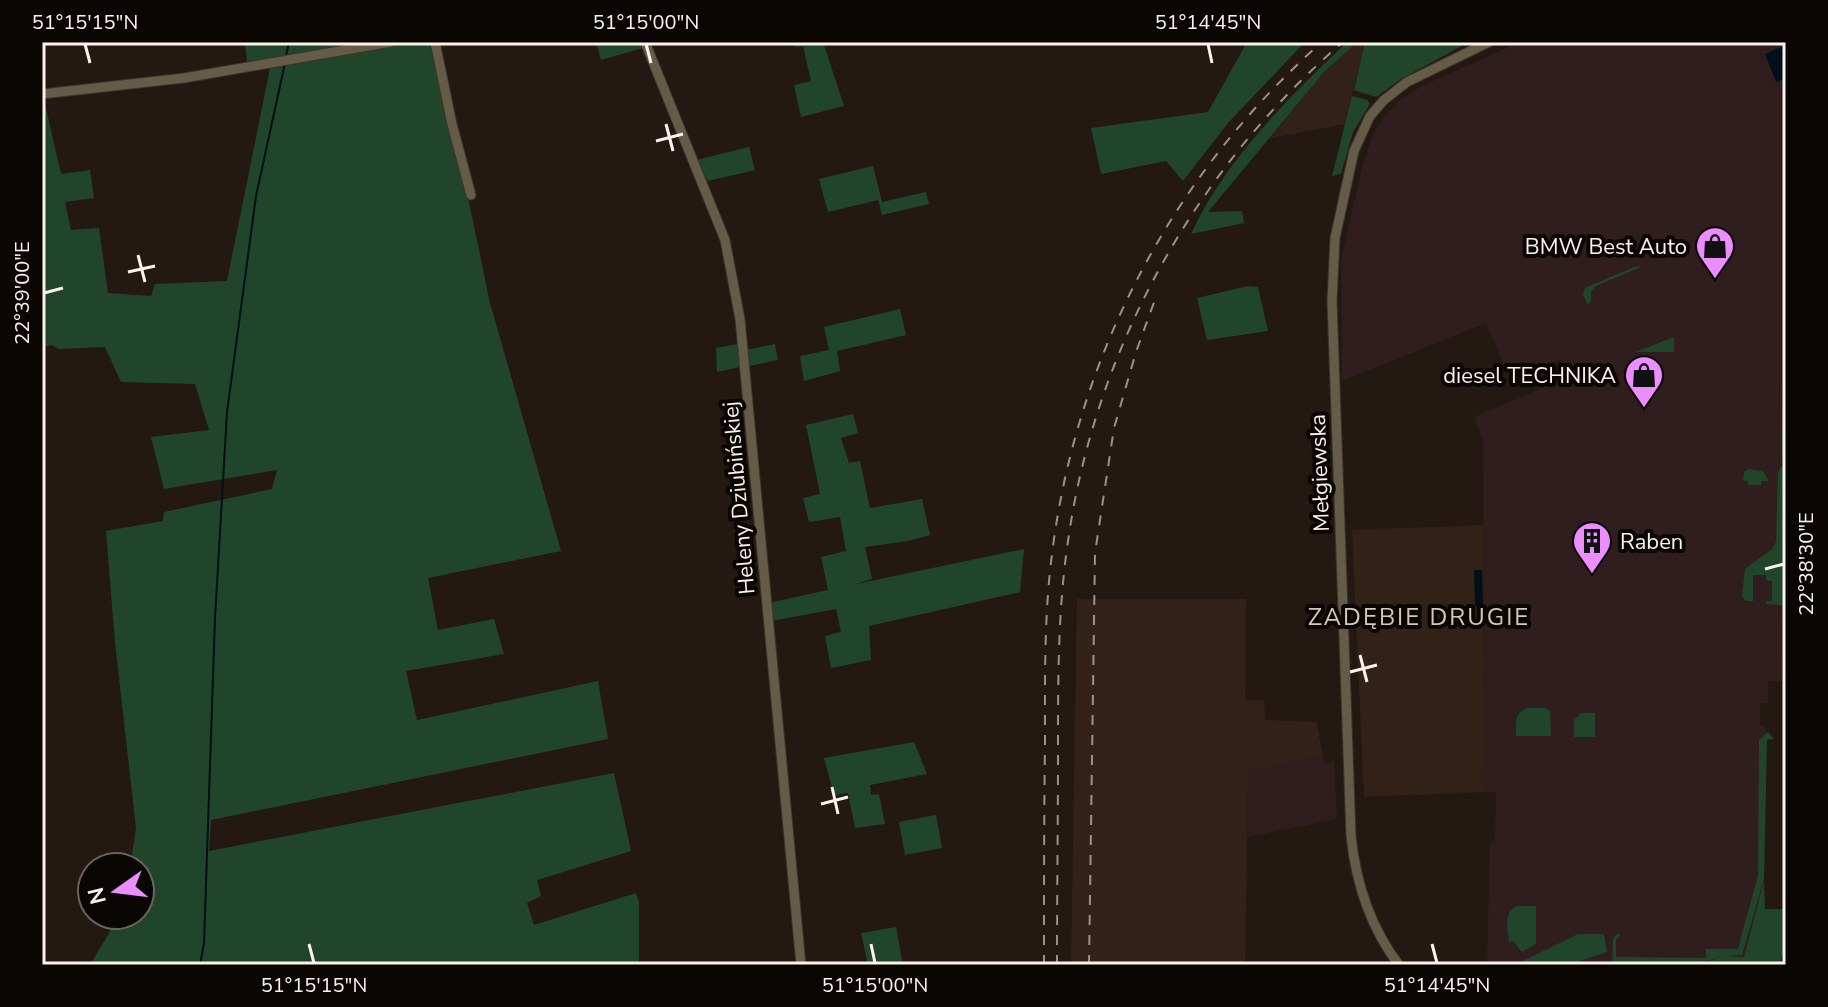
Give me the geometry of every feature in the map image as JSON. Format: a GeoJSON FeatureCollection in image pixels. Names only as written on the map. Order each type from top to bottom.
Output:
{"type":"FeatureCollection","features":[{"type":"Feature","properties":{"kind":"street"},"geometry":{"type":"LineString","coordinates":[[42,94],[175,79],[391,42]]}},
{"type":"Feature","properties":{"kind":"street"},"geometry":{"type":"LineString","coordinates":[[435,42],[471,195]]}},
{"type":"Feature","properties":{"kind":"street","name":"Heleny Dziubińskiej"},"geometry":{"type":"LineString","coordinates":[[645,42],[724,236],[733,275],[740,319],[801,965]]}},
{"type":"Feature","properties":{"kind":"street","name":"Mełgiewska"},"geometry":{"type":"LineString","coordinates":[[1399,965],[1379,934],[1366,904],[1351,836],[1332,261],[1354,151],[1370,116],[1407,82],[1489,42]]}},
{"type":"Feature","properties":{"kind":"shaded area"},"geometry":{"type":"Polygon","coordinates":[[[1357,42],[1365,42],[1345,124],[1270,138],[1324,72],[1357,42]]]}},
{"type":"Feature","properties":{"kind":"shaded area"},"geometry":{"type":"Polygon","coordinates":[[[1520,42],[1786,42],[1782,682],[1768,681],[1768,703],[1760,703],[1760,726],[1766,726],[1764,883],[1745,958],[1707,965],[1487,965],[1490,842],[1495,840],[1496,792],[1485,792],[1483,441],[1474,417],[1568,377],[1560,359],[1510,380],[1486,323],[1342,381],[1341,260],[1373,134],[1385,115],[1400,100],[1422,86],[1520,42]]]}},
{"type":"Feature","properties":{"kind":"shaded area"},"geometry":{"type":"Polygon","coordinates":[[[1786,45],[1786,78],[1776,82],[1765,54],[1786,45]]]}},
{"type":"Feature","properties":{"kind":"shaded area"},"geometry":{"type":"Polygon","coordinates":[[[1483,525],[1485,792],[1364,797],[1352,530],[1483,525]]]}},
{"type":"Feature","properties":{"kind":"shaded area"},"geometry":{"type":"Polygon","coordinates":[[[1474,570],[1482,570],[1483,606],[1475,606],[1474,570]]]}},
{"type":"Feature","properties":{"kind":"shaded area"},"geometry":{"type":"Polygon","coordinates":[[[1077,599],[1246,599],[1245,700],[1264,700],[1265,720],[1316,722],[1323,755],[1248,771],[1245,965],[1071,965],[1077,599]]]}},
{"type":"Feature","properties":{"kind":"shaded area"},"geometry":{"type":"Polygon","coordinates":[[[1323,755],[1324,764],[1334,761],[1337,819],[1247,837],[1248,770],[1323,755]]]}},
{"type":"Feature","properties":{"kind":"green space"},"geometry":{"type":"Polygon","coordinates":[[[245,42],[429,42],[465,183],[490,303],[561,551],[428,578],[438,630],[494,619],[504,654],[406,671],[417,720],[598,681],[608,739],[211,820],[209,851],[614,773],[631,851],[537,880],[541,896],[527,903],[534,925],[636,893],[639,902],[639,965],[90,965],[110,931],[156,931],[156,851],[132,851],[136,828],[106,531],[163,521],[164,512],[272,489],[277,470],[164,489],[151,437],[209,430],[195,384],[121,382],[105,347],[42,347],[42,104],[45,104],[61,174],[90,170],[94,198],[65,202],[71,230],[99,228],[108,293],[151,296],[155,284],[227,281],[270,68],[247,63],[245,42]]]}},
{"type":"Feature","properties":{"kind":"green space"},"geometry":{"type":"Polygon","coordinates":[[[596,42],[641,42],[643,48],[601,60],[596,42]]]}},
{"type":"Feature","properties":{"kind":"green space"},"geometry":{"type":"Polygon","coordinates":[[[794,42],[823,42],[844,106],[801,117],[794,85],[811,81],[803,46],[795,47],[794,42]]]}},
{"type":"Feature","properties":{"kind":"green space"},"geometry":{"type":"Polygon","coordinates":[[[1305,42],[1228,123],[1183,181],[1166,161],[1101,174],[1091,128],[1208,112],[1246,44],[1305,42]]]}},
{"type":"Feature","properties":{"kind":"green space"},"geometry":{"type":"Polygon","coordinates":[[[1347,42],[1357,42],[1324,72],[1208,212],[1242,211],[1244,223],[1191,234],[1240,155],[1281,108],[1347,42]]]}},
{"type":"Feature","properties":{"kind":"green space"},"geometry":{"type":"Polygon","coordinates":[[[1365,42],[1469,42],[1401,79],[1376,97],[1354,90],[1365,42]]]}},
{"type":"Feature","properties":{"kind":"green space"},"geometry":{"type":"Polygon","coordinates":[[[1352,96],[1367,100],[1370,104],[1353,132],[1341,174],[1332,176],[1352,96]]]}},
{"type":"Feature","properties":{"kind":"green space"},"geometry":{"type":"Polygon","coordinates":[[[749,147],[755,170],[708,181],[697,160],[749,147]]]}},
{"type":"Feature","properties":{"kind":"green space"},"geometry":{"type":"Polygon","coordinates":[[[873,166],[882,202],[926,192],[929,204],[882,215],[878,200],[828,212],[819,179],[873,166]]]}},
{"type":"Feature","properties":{"kind":"green space"},"geometry":{"type":"Polygon","coordinates":[[[1643,266],[1596,286],[1591,292],[1591,302],[1587,304],[1583,294],[1585,288],[1643,266]]]}},
{"type":"Feature","properties":{"kind":"green space"},"geometry":{"type":"Polygon","coordinates":[[[1248,286],[1258,287],[1268,331],[1207,340],[1197,298],[1248,286]]]}},
{"type":"Feature","properties":{"kind":"green space"},"geometry":{"type":"Polygon","coordinates":[[[1784,307],[1784,454],[1786,458],[1782,457],[1784,307]]]}},
{"type":"Feature","properties":{"kind":"green space"},"geometry":{"type":"Polygon","coordinates":[[[900,309],[906,335],[837,351],[840,371],[804,381],[800,356],[829,350],[824,327],[900,309]]]}},
{"type":"Feature","properties":{"kind":"green space"},"geometry":{"type":"Polygon","coordinates":[[[1674,337],[1674,352],[1636,352],[1674,337]]]}},
{"type":"Feature","properties":{"kind":"green space"},"geometry":{"type":"Polygon","coordinates":[[[738,344],[740,367],[717,372],[716,348],[738,344]]]}},
{"type":"Feature","properties":{"kind":"green space"},"geometry":{"type":"Polygon","coordinates":[[[775,344],[778,360],[749,366],[746,350],[775,344]]]}},
{"type":"Feature","properties":{"kind":"green space"},"geometry":{"type":"Polygon","coordinates":[[[853,414],[858,433],[841,438],[849,463],[860,461],[870,508],[922,499],[930,535],[865,547],[872,579],[856,584],[1024,549],[1020,592],[869,626],[871,660],[831,668],[825,636],[841,632],[836,609],[772,621],[768,603],[828,590],[821,557],[846,551],[840,517],[809,522],[803,498],[820,494],[806,425],[853,414]]]}},
{"type":"Feature","properties":{"kind":"green space"},"geometry":{"type":"Polygon","coordinates":[[[1786,466],[1783,604],[1786,606],[1767,604],[1766,601],[1772,601],[1772,581],[1766,580],[1766,575],[1753,575],[1753,601],[1746,601],[1742,596],[1745,569],[1772,549],[1776,542],[1778,472],[1786,466]]]}},
{"type":"Feature","properties":{"kind":"green space"},"geometry":{"type":"Polygon","coordinates":[[[1748,469],[1763,471],[1769,481],[1761,481],[1761,485],[1748,485],[1748,481],[1743,481],[1744,472],[1748,469]]]}},
{"type":"Feature","properties":{"kind":"green space"},"geometry":{"type":"Polygon","coordinates":[[[1527,708],[1546,708],[1550,711],[1551,736],[1516,736],[1518,716],[1527,708]]]}},
{"type":"Feature","properties":{"kind":"green space"},"geometry":{"type":"Polygon","coordinates":[[[1581,713],[1595,713],[1595,737],[1574,737],[1574,720],[1581,713]]]}},
{"type":"Feature","properties":{"kind":"green space"},"geometry":{"type":"Polygon","coordinates":[[[1768,732],[1774,739],[1767,740],[1764,879],[1742,955],[1685,965],[1612,965],[1613,939],[1617,934],[1620,934],[1616,939],[1616,957],[1706,958],[1706,949],[1738,949],[1758,875],[1759,740],[1768,732]]]}},
{"type":"Feature","properties":{"kind":"green space"},"geometry":{"type":"Polygon","coordinates":[[[914,742],[927,774],[870,785],[871,795],[879,794],[885,824],[855,828],[848,793],[834,795],[824,758],[914,742]]]}},
{"type":"Feature","properties":{"kind":"green space"},"geometry":{"type":"Polygon","coordinates":[[[936,815],[942,848],[905,855],[899,822],[936,815]]]}},
{"type":"Feature","properties":{"kind":"green space"},"geometry":{"type":"Polygon","coordinates":[[[1764,881],[1765,909],[1784,909],[1786,902],[1786,935],[1780,965],[1697,965],[1724,956],[1744,957],[1764,881]]]}},
{"type":"Feature","properties":{"kind":"green space"},"geometry":{"type":"Polygon","coordinates":[[[1518,906],[1536,906],[1536,944],[1522,952],[1513,941],[1509,942],[1507,926],[1510,912],[1518,906]]]}},
{"type":"Feature","properties":{"kind":"green space"},"geometry":{"type":"Polygon","coordinates":[[[896,927],[903,965],[868,965],[861,933],[896,927]]]}},
{"type":"Feature","properties":{"kind":"green space"},"geometry":{"type":"Polygon","coordinates":[[[1578,934],[1604,934],[1607,952],[1568,965],[1520,965],[1523,961],[1578,934]]]}},
{"type":"Feature","properties":{"kind":"waterway"},"geometry":{"type":"LineString","coordinates":[[286,56],[289,42]]}},
{"type":"Feature","properties":{"kind":"waterway"},"geometry":{"type":"LineString","coordinates":[[200,965],[204,943],[215,618],[227,412],[256,196],[285,63]]}},
{"type":"Feature","properties":{"kind":"railway"},"geometry":{"type":"LineString","coordinates":[[1044,965],[1048,601],[1064,481],[1083,410],[1109,340],[1140,274],[1177,210],[1220,150],[1269,94],[1322,42]]}},
{"type":"Feature","properties":{"kind":"railway"},"geometry":{"type":"LineString","coordinates":[[1057,965],[1058,695],[1062,592],[1082,470],[1102,400],[1128,332],[1160,267],[1199,205],[1242,146],[1290,92],[1343,42]]}},
{"type":"Feature","properties":{"kind":"railway"},"geometry":{"type":"LineString","coordinates":[[1089,965],[1095,553],[1114,428],[1157,294]]}},
{"type":"Feature","properties":{"kind":"place","name":"BMW Best Auto"},"geometry":{"type":"Point","coordinates":[1715,280]}},
{"type":"Feature","properties":{"kind":"place","name":"diesel TECHNIKA"},"geometry":{"type":"Point","coordinates":[1644,409]}},
{"type":"Feature","properties":{"kind":"place","name":"Raben"},"geometry":{"type":"Point","coordinates":[1592,575]}},
{"type":"Feature","properties":{"kind":"district","name":"ZADĘBIE DRUGIE"},"geometry":{"type":"Point","coordinates":[1419,617]}}]}
